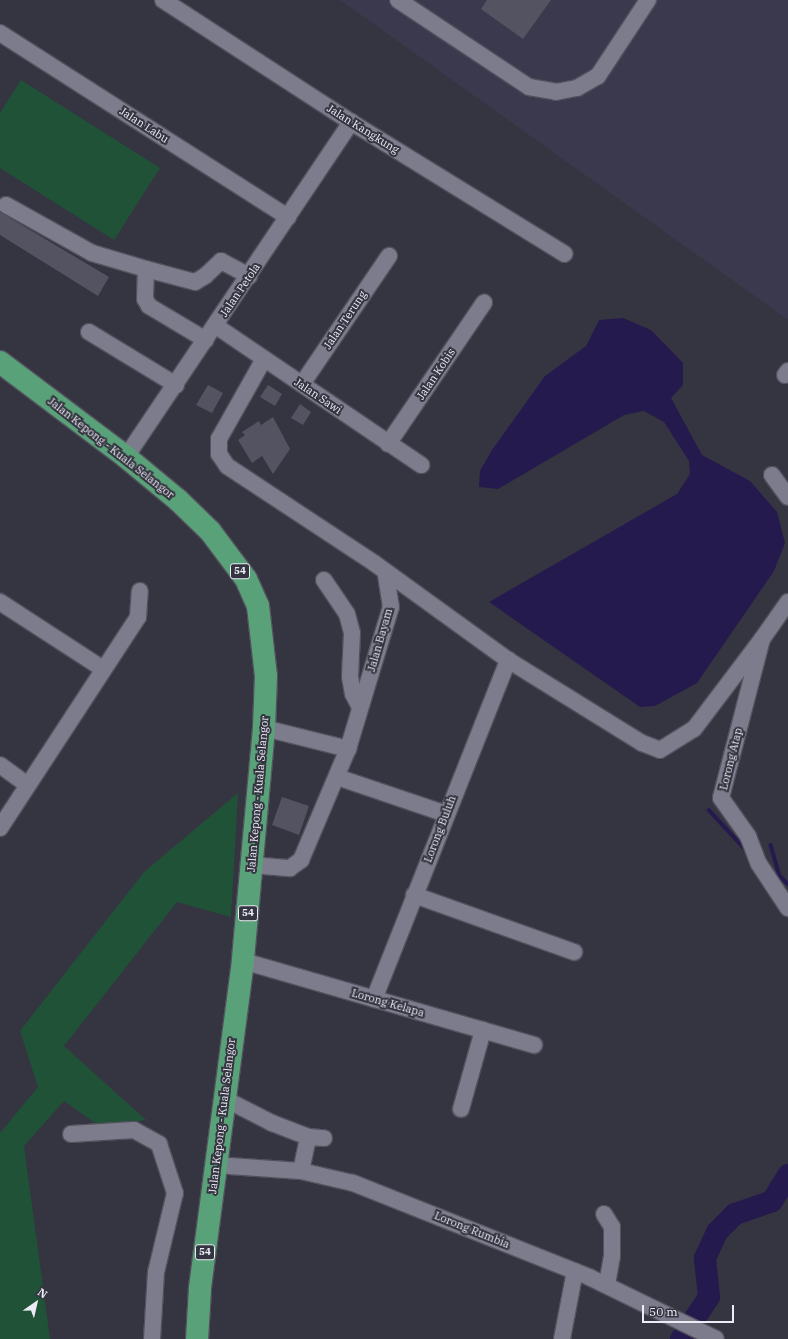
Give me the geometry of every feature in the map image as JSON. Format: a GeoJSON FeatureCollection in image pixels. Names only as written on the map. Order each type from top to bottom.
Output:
{"type":"FeatureCollection","features":[{"type":"Feature","properties":{"kind":"highway","name":"Jalan Kepong - Kuala Selangor"},"geometry":{"type":"LineString","coordinates":[[0,362],[126,457],[210,531],[246,579],[258,606],[262,630],[266,676],[264,728],[243,960],[215,1165],[197,1339]]}},
{"type":"Feature","properties":{"kind":"street","name":"Jalan Kangkung"},"geometry":{"type":"LineString","coordinates":[[163,0],[351,122],[565,254]]}},
{"type":"Feature","properties":{"kind":"street"},"geometry":{"type":"LineString","coordinates":[[398,0],[529,87],[556,92],[577,88],[598,76],[648,0]]}},
{"type":"Feature","properties":{"kind":"street","name":"Jalan Labu"},"geometry":{"type":"LineString","coordinates":[[3,40],[288,218]]}},
{"type":"Feature","properties":{"kind":"street","name":"Jalan Petola"},"geometry":{"type":"LineString","coordinates":[[126,457],[216,326],[351,122]]}},
{"type":"Feature","properties":{"kind":"street"},"geometry":{"type":"LineString","coordinates":[[6,205],[92,253],[146,270],[195,282],[205,276],[221,261],[249,276]]}},
{"type":"Feature","properties":{"kind":"street","name":"Jalan Terung"},"geometry":{"type":"LineString","coordinates":[[302,384],[389,256]]}},
{"type":"Feature","properties":{"kind":"street"},"geometry":{"type":"LineString","coordinates":[[146,270],[145,299],[149,306],[206,340]]}},
{"type":"Feature","properties":{"kind":"street","name":"Jalan Kobis"},"geometry":{"type":"LineString","coordinates":[[388,444],[484,303]]}},
{"type":"Feature","properties":{"kind":"street","name":"Jalan Sawi"},"geometry":{"type":"LineString","coordinates":[[216,326],[420,465]]}},
{"type":"Feature","properties":{"kind":"street"},"geometry":{"type":"LineString","coordinates":[[89,332],[176,384]]}},
{"type":"Feature","properties":{"kind":"street"},"geometry":{"type":"LineString","coordinates":[[264,359],[219,440],[219,454],[227,466],[386,574],[508,660],[642,743],[660,750],[694,729],[762,639]]}},
{"type":"Feature","properties":{"kind":"street"},"geometry":{"type":"LineString","coordinates":[[772,475],[788,497]]}},
{"type":"Feature","properties":{"kind":"street","name":"Jalan Bayam"},"geometry":{"type":"LineString","coordinates":[[252,864],[282,869],[296,866],[301,860],[348,749],[391,607],[386,574]]}},
{"type":"Feature","properties":{"kind":"street"},"geometry":{"type":"LineString","coordinates":[[324,580],[347,614],[352,633],[350,677],[353,694],[360,707]]}},
{"type":"Feature","properties":{"kind":"street"},"geometry":{"type":"LineString","coordinates":[[0,828],[138,617],[140,591]]}},
{"type":"Feature","properties":{"kind":"street"},"geometry":{"type":"LineString","coordinates":[[0,602],[103,669]]}},
{"type":"Feature","properties":{"kind":"street","name":"Lorong Atap"},"geometry":{"type":"LineString","coordinates":[[788,602],[762,639],[721,798],[748,836],[759,864],[788,908]]}},
{"type":"Feature","properties":{"kind":"street","name":"Lorong Buluh"},"geometry":{"type":"LineString","coordinates":[[374,999],[508,660]]}},
{"type":"Feature","properties":{"kind":"street"},"geometry":{"type":"LineString","coordinates":[[264,728],[348,749]]}},
{"type":"Feature","properties":{"kind":"street"},"geometry":{"type":"LineString","coordinates":[[0,765],[28,785]]}},
{"type":"Feature","properties":{"kind":"street"},"geometry":{"type":"LineString","coordinates":[[337,777],[446,814]]}},
{"type":"Feature","properties":{"kind":"street"},"geometry":{"type":"LineString","coordinates":[[414,895],[574,952]]}},
{"type":"Feature","properties":{"kind":"street","name":"Lorong Kelapa"},"geometry":{"type":"LineString","coordinates":[[243,960],[534,1045]]}},
{"type":"Feature","properties":{"kind":"street"},"geometry":{"type":"LineString","coordinates":[[460,1109],[483,1030]]}},
{"type":"Feature","properties":{"kind":"street"},"geometry":{"type":"LineString","coordinates":[[225,1099],[272,1123],[308,1137],[324,1138]]}},
{"type":"Feature","properties":{"kind":"street"},"geometry":{"type":"LineString","coordinates":[[71,1134],[134,1130],[159,1144],[175,1193],[156,1272],[152,1339]]}},
{"type":"Feature","properties":{"kind":"street"},"geometry":{"type":"LineString","coordinates":[[301,1171],[308,1137]]}},
{"type":"Feature","properties":{"kind":"street","name":"Lorong Rumbia"},"geometry":{"type":"LineString","coordinates":[[215,1165],[301,1171],[353,1183],[576,1271],[682,1321],[716,1339]]}},
{"type":"Feature","properties":{"kind":"street"},"geometry":{"type":"LineString","coordinates":[[604,1214],[612,1227],[612,1256],[607,1285]]}},
{"type":"Feature","properties":{"kind":"street"},"geometry":{"type":"LineString","coordinates":[[562,1339],[576,1271]]}},
{"type":"Feature","properties":{"kind":"shaded area"},"geometry":{"type":"Polygon","coordinates":[[[340,0],[788,0],[788,320],[340,0]]]}},
{"type":"Feature","properties":{"kind":"shaded area"},"geometry":{"type":"Polygon","coordinates":[[[623,318],[651,330],[683,363],[683,385],[671,398],[702,455],[750,481],[777,512],[785,543],[774,571],[697,683],[655,706],[640,707],[489,602],[677,494],[690,474],[689,461],[664,422],[644,411],[624,415],[498,489],[479,487],[480,471],[492,450],[545,376],[586,346],[599,320],[623,318]]]}},
{"type":"Feature","properties":{"kind":"green space"},"geometry":{"type":"Polygon","coordinates":[[[21,80],[160,168],[114,240],[0,168],[0,113],[21,80]]]}},
{"type":"Feature","properties":{"kind":"green space"},"geometry":{"type":"Polygon","coordinates":[[[238,793],[231,917],[177,902],[64,1046],[146,1120],[101,1127],[64,1101],[24,1146],[50,1339],[0,1339],[0,1133],[38,1087],[20,1031],[144,872],[238,793]]]}},
{"type":"Feature","properties":{"kind":"building"},"geometry":{"type":"Polygon","coordinates":[[[487,0],[551,0],[523,39],[481,9],[487,0]]]}},
{"type":"Feature","properties":{"kind":"building"},"geometry":{"type":"Polygon","coordinates":[[[0,212],[109,277],[98,296],[0,235],[0,212]]]}},
{"type":"Feature","properties":{"kind":"building"},"geometry":{"type":"Polygon","coordinates":[[[208,385],[223,393],[212,413],[196,405],[208,385]]]}},
{"type":"Feature","properties":{"kind":"building"},"geometry":{"type":"Polygon","coordinates":[[[268,385],[282,394],[275,406],[260,397],[268,385]]]}},
{"type":"Feature","properties":{"kind":"building"},"geometry":{"type":"Polygon","coordinates":[[[300,404],[311,412],[303,425],[291,418],[300,404]]]}},
{"type":"Feature","properties":{"kind":"building"},"geometry":{"type":"Polygon","coordinates":[[[273,417],[290,449],[273,474],[262,456],[252,463],[238,440],[245,435],[242,432],[259,421],[261,425],[273,417]]]}},
{"type":"Feature","properties":{"kind":"building"},"geometry":{"type":"Polygon","coordinates":[[[282,797],[309,806],[299,835],[272,825],[282,797]]]}},
{"type":"Feature","properties":{"kind":"waterway"},"geometry":{"type":"LineString","coordinates":[[709,810],[746,850]]}},
{"type":"Feature","properties":{"kind":"waterway"},"geometry":{"type":"LineString","coordinates":[[771,845],[780,876],[788,884]]}},
{"type":"Feature","properties":{"kind":"waterway"},"geometry":{"type":"LineString","coordinates":[[681,1339],[709,1297],[705,1258],[717,1232],[735,1214],[772,1201],[788,1175]]}}]}
